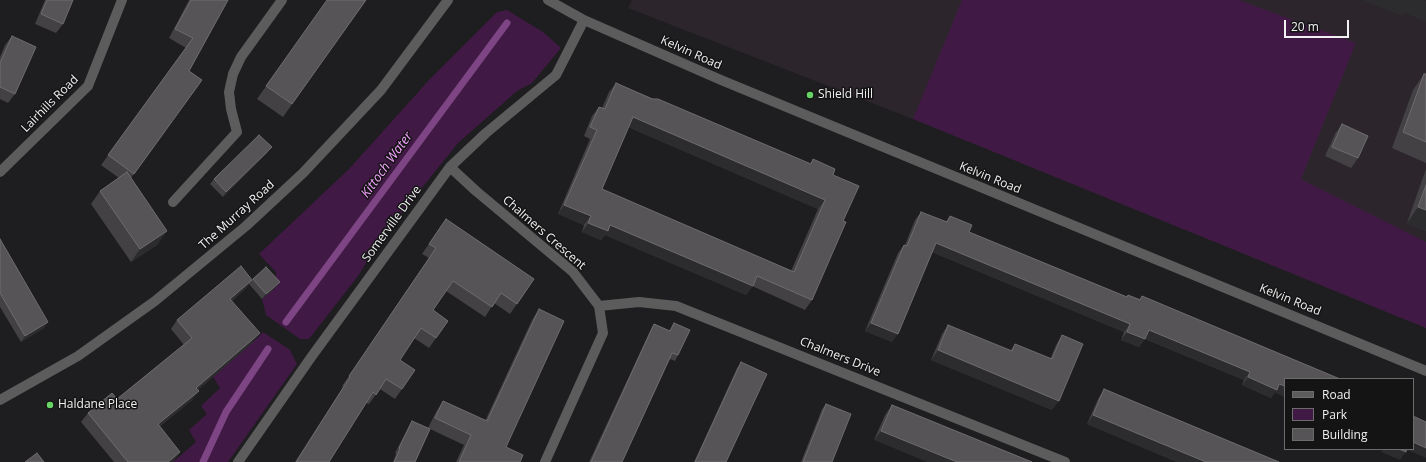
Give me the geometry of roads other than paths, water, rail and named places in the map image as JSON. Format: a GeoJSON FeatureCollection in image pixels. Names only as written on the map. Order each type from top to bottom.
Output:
{"type":"FeatureCollection","features":[{"type":"Feature","properties":{"kind":"street","name":"Lairhills Road"},"geometry":{"type":"LineString","coordinates":[[0,172],[88,86],[122,0]]}},
{"type":"Feature","properties":{"kind":"street"},"geometry":{"type":"LineString","coordinates":[[173,202],[237,132],[231,109],[229,92],[233,74],[242,57],[282,0]]}},
{"type":"Feature","properties":{"kind":"street","name":"The Murray Road"},"geometry":{"type":"LineString","coordinates":[[0,400],[78,356],[155,301],[246,226],[303,173],[381,90],[448,0]]}},
{"type":"Feature","properties":{"kind":"street","name":"Kelvin Road"},"geometry":{"type":"LineString","coordinates":[[548,0],[584,20],[721,80],[1426,371]]}},
{"type":"Feature","properties":{"kind":"street","name":"Somerville Drive"},"geometry":{"type":"LineString","coordinates":[[238,462],[312,356],[450,167],[486,133],[556,75],[584,20]]}},
{"type":"Feature","properties":{"kind":"street","name":"Chalmers Crescent"},"geometry":{"type":"LineString","coordinates":[[450,167],[476,191],[573,272],[599,306],[603,333],[545,462]]}},
{"type":"Feature","properties":{"kind":"street","name":"Chalmers Drive"},"geometry":{"type":"LineString","coordinates":[[599,306],[639,302],[676,306],[1065,462]]}},
{"type":"Feature","properties":{"kind":"waterway","name":"Kittoch Water"},"geometry":{"type":"LineString","coordinates":[[286,322],[507,23]]}},
{"type":"Feature","properties":{"kind":"waterway","name":"Kittoch Water"},"geometry":{"type":"LineString","coordinates":[[203,462],[226,412],[268,349]]}},
{"type":"Feature","properties":{"kind":"place","name":"Shield Hill"},"geometry":{"type":"Point","coordinates":[810,95]}},
{"type":"Feature","properties":{"kind":"place","name":"Haldane Place"},"geometry":{"type":"Point","coordinates":[50,405]}}]}
